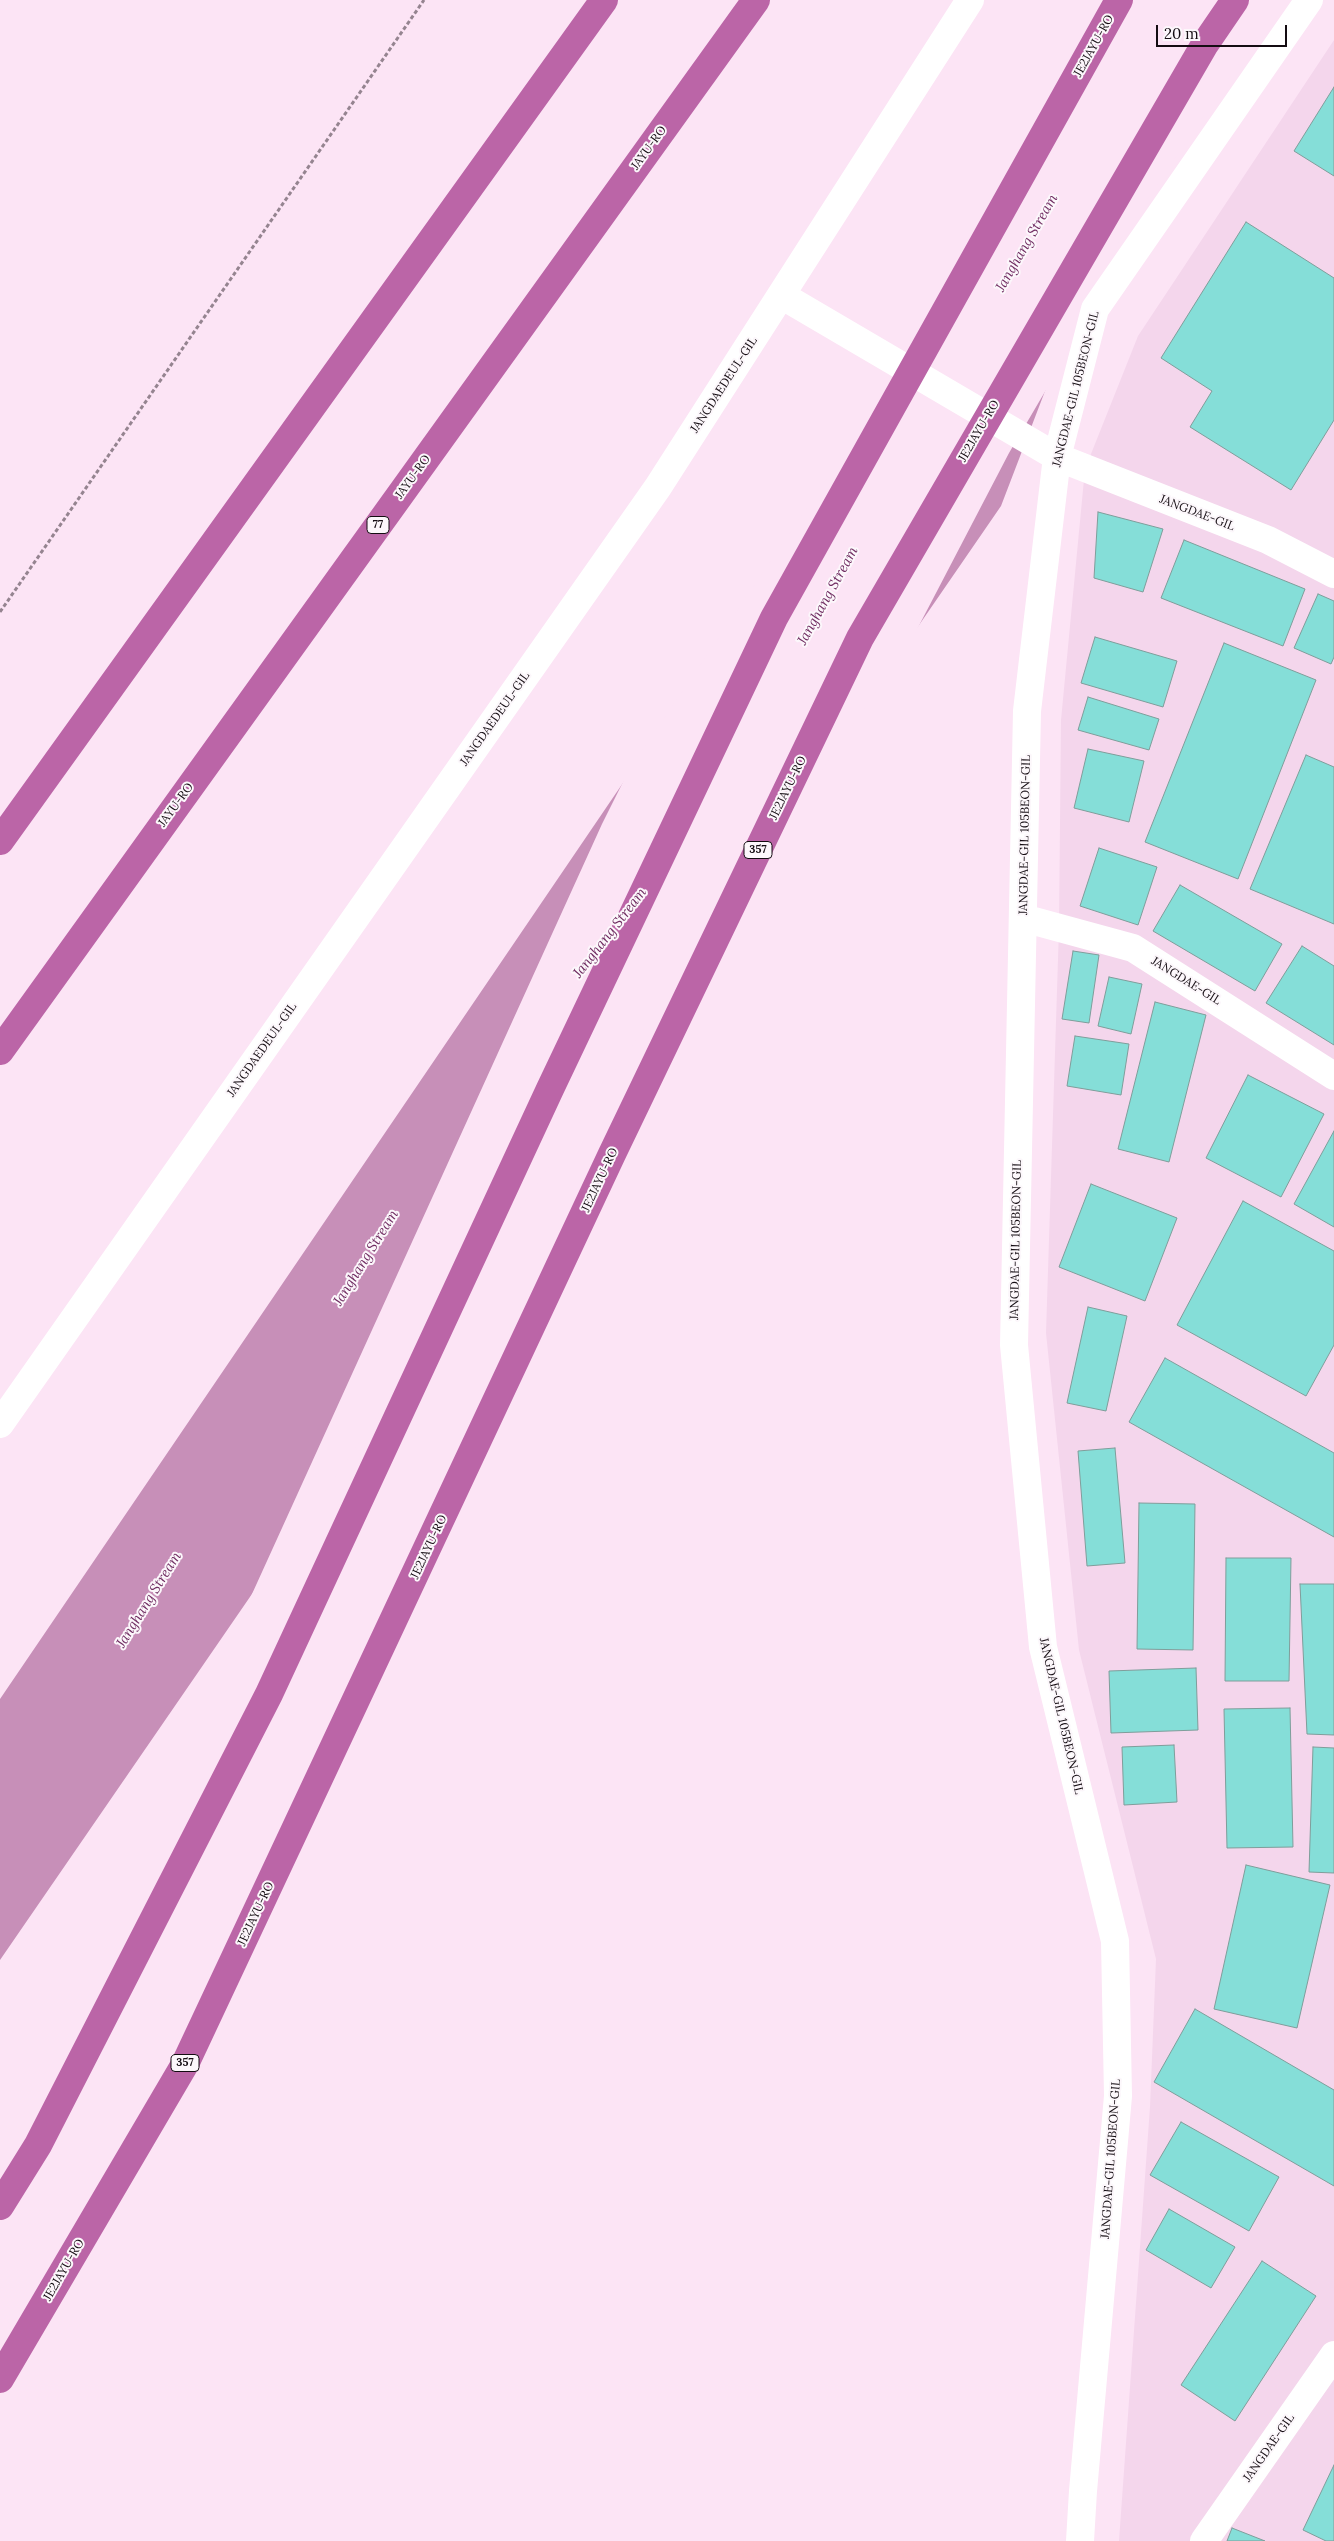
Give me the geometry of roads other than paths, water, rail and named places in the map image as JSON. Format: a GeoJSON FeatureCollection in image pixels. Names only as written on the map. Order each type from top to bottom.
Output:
{"type":"FeatureCollection","features":[{"type":"Feature","properties":{"kind":"highway"},"geometry":{"type":"LineString","coordinates":[[0,840],[604,0]]}},
{"type":"Feature","properties":{"kind":"highway","name":"JAYU-RO"},"geometry":{"type":"LineString","coordinates":[[0,1051],[756,0]]}},
{"type":"Feature","properties":{"kind":"highway","name":"JE2JAYU-RO"},"geometry":{"type":"LineString","coordinates":[[0,2206],[38,2145],[269,1694],[546,1098],[774,618],[1119,0]]}},
{"type":"Feature","properties":{"kind":"highway","name":"JE2JAYU-RO"},"geometry":{"type":"LineString","coordinates":[[0,2379],[185,2064],[612,1154],[860,638],[1200,52],[1235,0]]}},
{"type":"Feature","properties":{"kind":"street","name":"JANGDAEDEUL-GIL"},"geometry":{"type":"LineString","coordinates":[[0,1424],[658,487],[970,0]]}},
{"type":"Feature","properties":{"kind":"street","name":"JANGDAE-GIL 105BEON-GIL"},"geometry":{"type":"LineString","coordinates":[[1080,2541],[1118,2096],[1116,1941],[1044,1647],[1014,1346],[1028,711],[1048,452],[1095,309],[1309,0]]}},
{"type":"Feature","properties":{"kind":"street","name":"JANGDAE-GIL"},"geometry":{"type":"LineString","coordinates":[[781,295],[1048,452],[1268,540],[1334,574]]}},
{"type":"Feature","properties":{"kind":"street","name":"JANGDAE-GIL"},"geometry":{"type":"LineString","coordinates":[[1023,918],[1133,948],[1334,1076]]}},
{"type":"Feature","properties":{"kind":"street","name":"JANGDAE-GIL"},"geometry":{"type":"LineString","coordinates":[[1204,2541],[1334,2355]]}},
{"type":"Feature","properties":{"kind":"water","name":"Janghang Stream"},"geometry":{"type":"Polygon","coordinates":[[[1118,239],[1073,318],[1001,506],[0,1960],[0,1699],[882,402],[1118,239]]]}}]}
